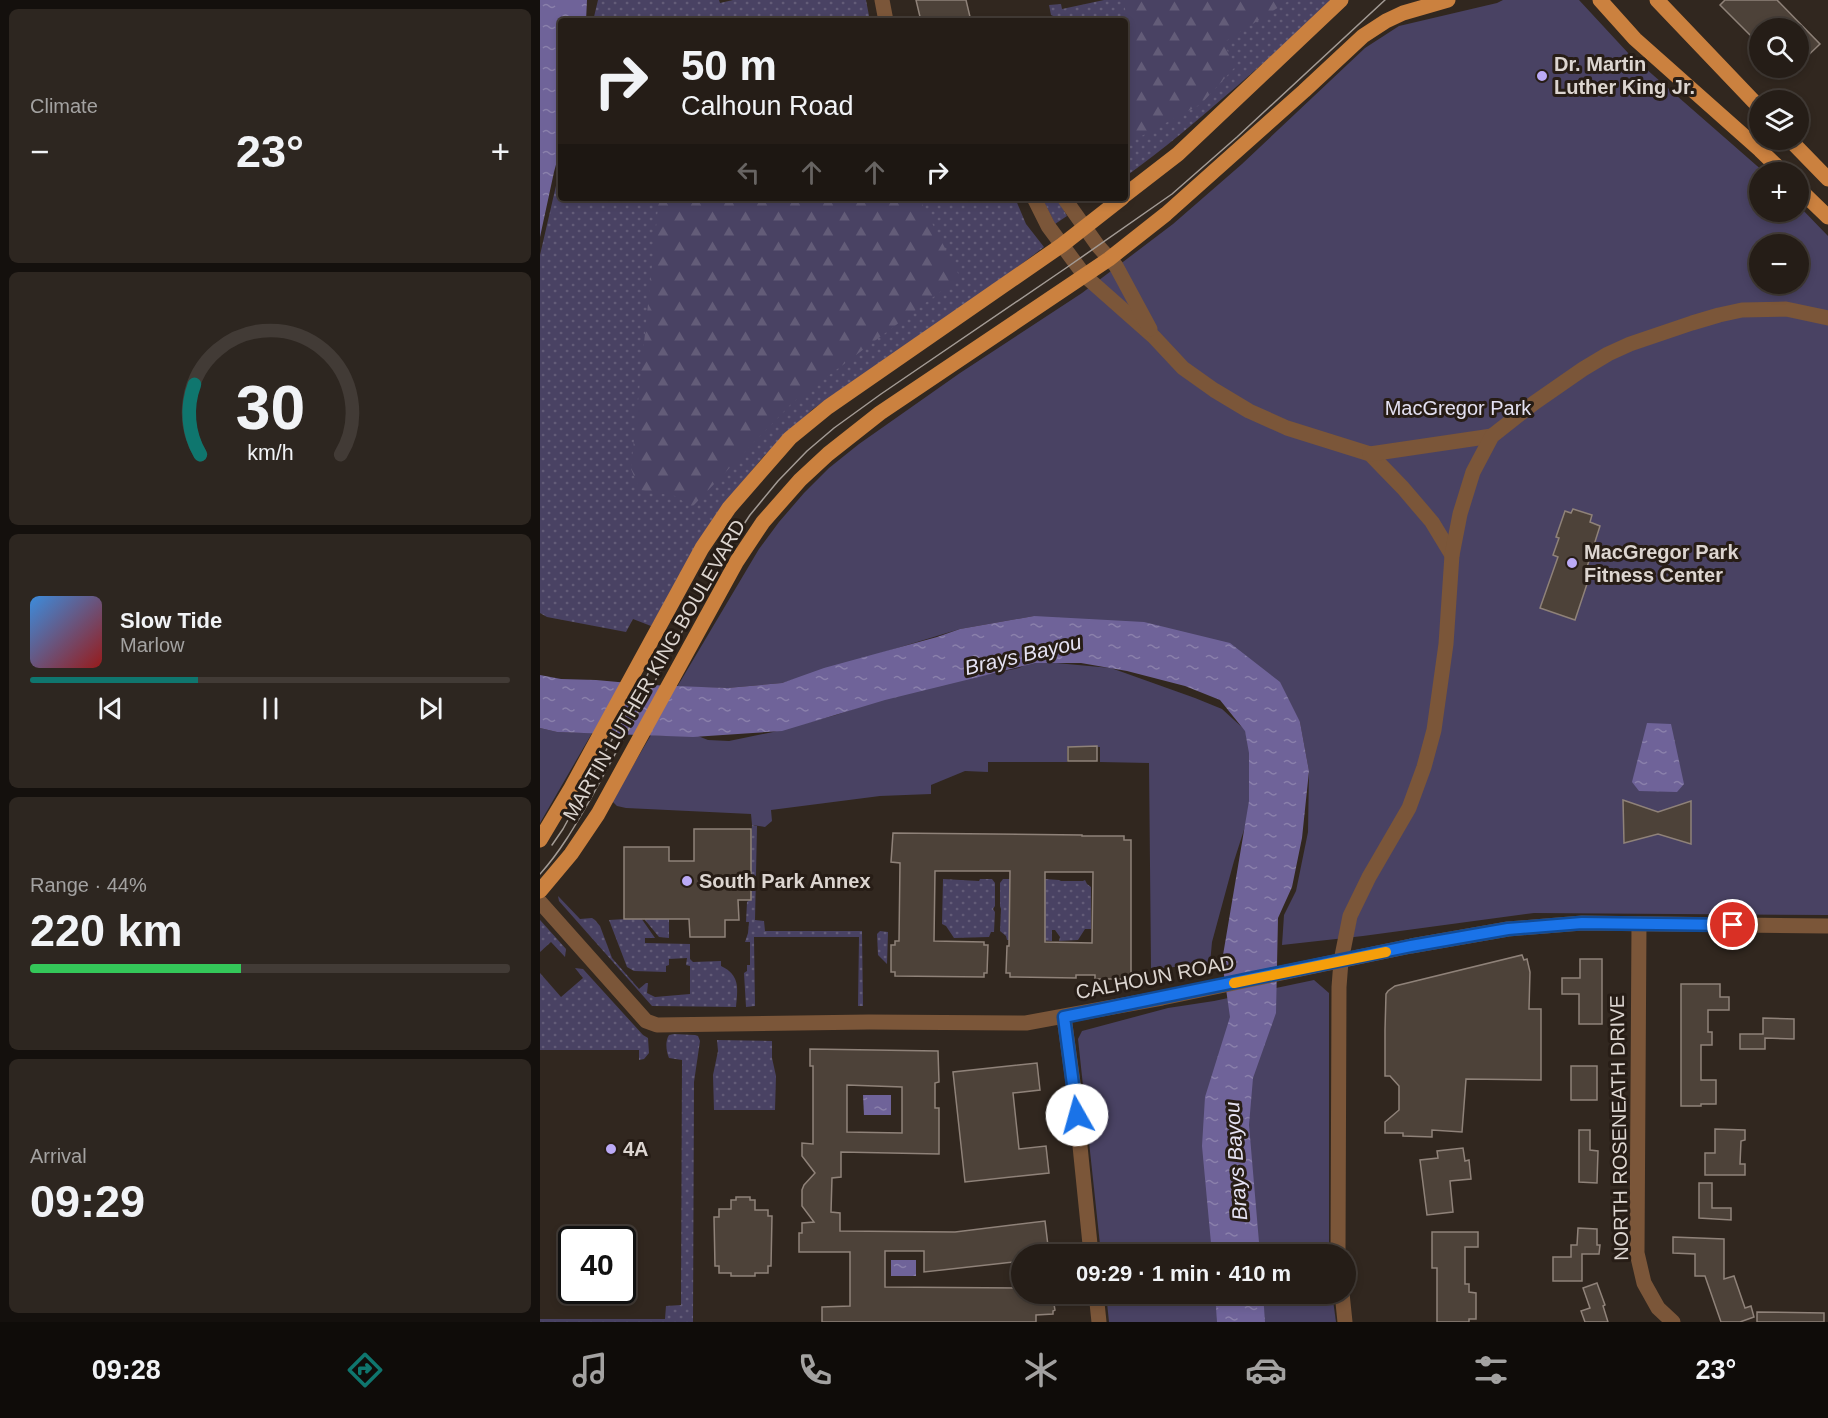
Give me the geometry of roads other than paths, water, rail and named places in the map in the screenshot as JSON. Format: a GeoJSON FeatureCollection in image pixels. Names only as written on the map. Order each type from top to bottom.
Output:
{"type":"FeatureCollection","features":[{"type":"Feature","properties":{"kind":"main road","name":"MARTIN LUTHER KING BOULEVARD"},"geometry":{"type":"LineString","coordinates":[[1128,193],[1178,154],[1341,0]]}},
{"type":"Feature","properties":{"kind":"main road"},"geometry":{"type":"LineString","coordinates":[[1085,276],[1166,214],[1363,36],[1403,13],[1448,0]]}},
{"type":"Feature","properties":{"kind":"main road"},"geometry":{"type":"LineString","coordinates":[[1600,0],[1635,39],[1772,162]]}},
{"type":"Feature","properties":{"kind":"main road"},"geometry":{"type":"LineString","coordinates":[[1657,0],[1749,96]]}},
{"type":"Feature","properties":{"kind":"main road"},"geometry":{"type":"LineString","coordinates":[[1800,150],[1828,179]]}},
{"type":"Feature","properties":{"kind":"main road"},"geometry":{"type":"LineString","coordinates":[[1809,199],[1828,217]]}},
{"type":"Feature","properties":{"kind":"main road","name":"MARTIN LUTHER KING BOULEVARD"},"geometry":{"type":"LineString","coordinates":[[540,840],[571,788],[702,548],[729,508],[790,438],[837,400],[1062,245],[1118,201]]}},
{"type":"Feature","properties":{"kind":"main road","name":"MARTIN LUTHER KING BOULEVARD"},"geometry":{"type":"LineString","coordinates":[[540,891],[581,840],[611,790],[737,561],[763,522],[800,480],[828,454],[880,413],[1085,276]]}},
{"type":"Feature","properties":{"kind":"street"},"geometry":{"type":"LineString","coordinates":[[882,0],[885,18]]}},
{"type":"Feature","properties":{"kind":"street"},"geometry":{"type":"LineString","coordinates":[[1035,201],[1041,214],[1085,276],[1154,337],[1182,368],[1249,411],[1297,432],[1370,453],[1492,436]]}},
{"type":"Feature","properties":{"kind":"street"},"geometry":{"type":"LineString","coordinates":[[1066,201],[1116,266],[1154,337]]}},
{"type":"Feature","properties":{"kind":"street"},"geometry":{"type":"LineString","coordinates":[[1338,1244],[1341,961],[1350,916],[1369,877],[1409,808],[1419,783],[1434,730],[1446,644],[1452,555],[1466,491],[1481,454],[1492,436],[1534,403],[1608,354],[1640,341],[1701,320],[1742,310],[1786,309],[1828,318]]}},
{"type":"Feature","properties":{"kind":"street"},"geometry":{"type":"LineString","coordinates":[[1370,453],[1432,522],[1452,555]]}},
{"type":"Feature","properties":{"kind":"street","name":"CALHOUN ROAD"},"geometry":{"type":"LineString","coordinates":[[540,902],[646,1021],[657,1025],[869,1022],[1026,1023],[1162,998],[1411,946],[1508,929],[1582,923],[1828,926]]}},
{"type":"Feature","properties":{"kind":"street","name":"NORTH ROSENEATH DRIVE"},"geometry":{"type":"LineString","coordinates":[[1639,924],[1637,1253],[1644,1283],[1658,1308],[1673,1322]]}},
{"type":"Feature","properties":{"kind":"street"},"geometry":{"type":"LineString","coordinates":[[1064,1017],[1090,1244]]}},
{"type":"Feature","properties":{"kind":"street"},"geometry":{"type":"LineString","coordinates":[[1097,1304],[1099,1322]]}},
{"type":"Feature","properties":{"kind":"street"},"geometry":{"type":"LineString","coordinates":[[1343,1304],[1345,1322]]}},
{"type":"Feature","properties":{"kind":"water"},"geometry":{"type":"Polygon","coordinates":[[[540,0],[587,0],[586,18],[558,18],[558,157],[540,237],[540,0]]]}},
{"type":"Feature","properties":{"kind":"water","name":"Brays Bayou"},"geometry":{"type":"Polygon","coordinates":[[[1034,616],[1144,622],[1230,643],[1280,682],[1300,722],[1309,771],[1302,838],[1292,887],[1278,918],[1276,1013],[1253,1078],[1249,1125],[1259,1244],[1211,1244],[1202,1146],[1205,1097],[1230,1017],[1222,961],[1249,801],[1249,753],[1245,731],[1220,700],[1185,686],[1127,671],[1081,663],[1035,663],[885,700],[782,731],[693,737],[557,732],[540,728],[540,675],[561,679],[727,688],[782,683],[824,668],[960,629],[1034,616]]]}},
{"type":"Feature","properties":{"kind":"water"},"geometry":{"type":"Polygon","coordinates":[[[1647,723],[1671,724],[1684,784],[1677,792],[1639,791],[1632,782],[1647,723]]]}},
{"type":"Feature","properties":{"kind":"water"},"geometry":{"type":"Polygon","coordinates":[[[863,1095],[891,1095],[891,1115],[864,1115],[863,1095]]]}},
{"type":"Feature","properties":{"kind":"water"},"geometry":{"type":"Polygon","coordinates":[[[891,1260],[916,1260],[916,1276],[891,1276],[891,1260]]]}},
{"type":"Feature","properties":{"kind":"water"},"geometry":{"type":"Polygon","coordinates":[[[1216,1304],[1264,1304],[1265,1322],[1217,1322],[1216,1304]]]}},
{"type":"Feature","properties":{"kind":"tram line"},"geometry":{"type":"LineString","coordinates":[[540,874],[561,848],[590,800],[726,551],[750,515],[807,451],[881,394],[1172,194],[1385,0]]}},
{"type":"Feature","properties":{"kind":"tram line"},"geometry":{"type":"LineString","coordinates":[[552,845],[666,641]]}},
{"type":"Feature","properties":{"kind":"place","name":"Dr. Martin Luther King Jr."},"geometry":{"type":"Point","coordinates":[1542,76]}},
{"type":"Feature","properties":{"kind":"place","name":"MacGregor Park Fitness Center"},"geometry":{"type":"Point","coordinates":[1572,563]}},
{"type":"Feature","properties":{"kind":"place","name":"South Park Annex"},"geometry":{"type":"Point","coordinates":[687,881]}},
{"type":"Feature","properties":{"kind":"place","name":"4A"},"geometry":{"type":"Point","coordinates":[611,1149]}},
{"type":"Feature","properties":{"kind":"park label","name":"MacGregor Park"},"geometry":{"type":"Point","coordinates":[1458,408]}}]}
